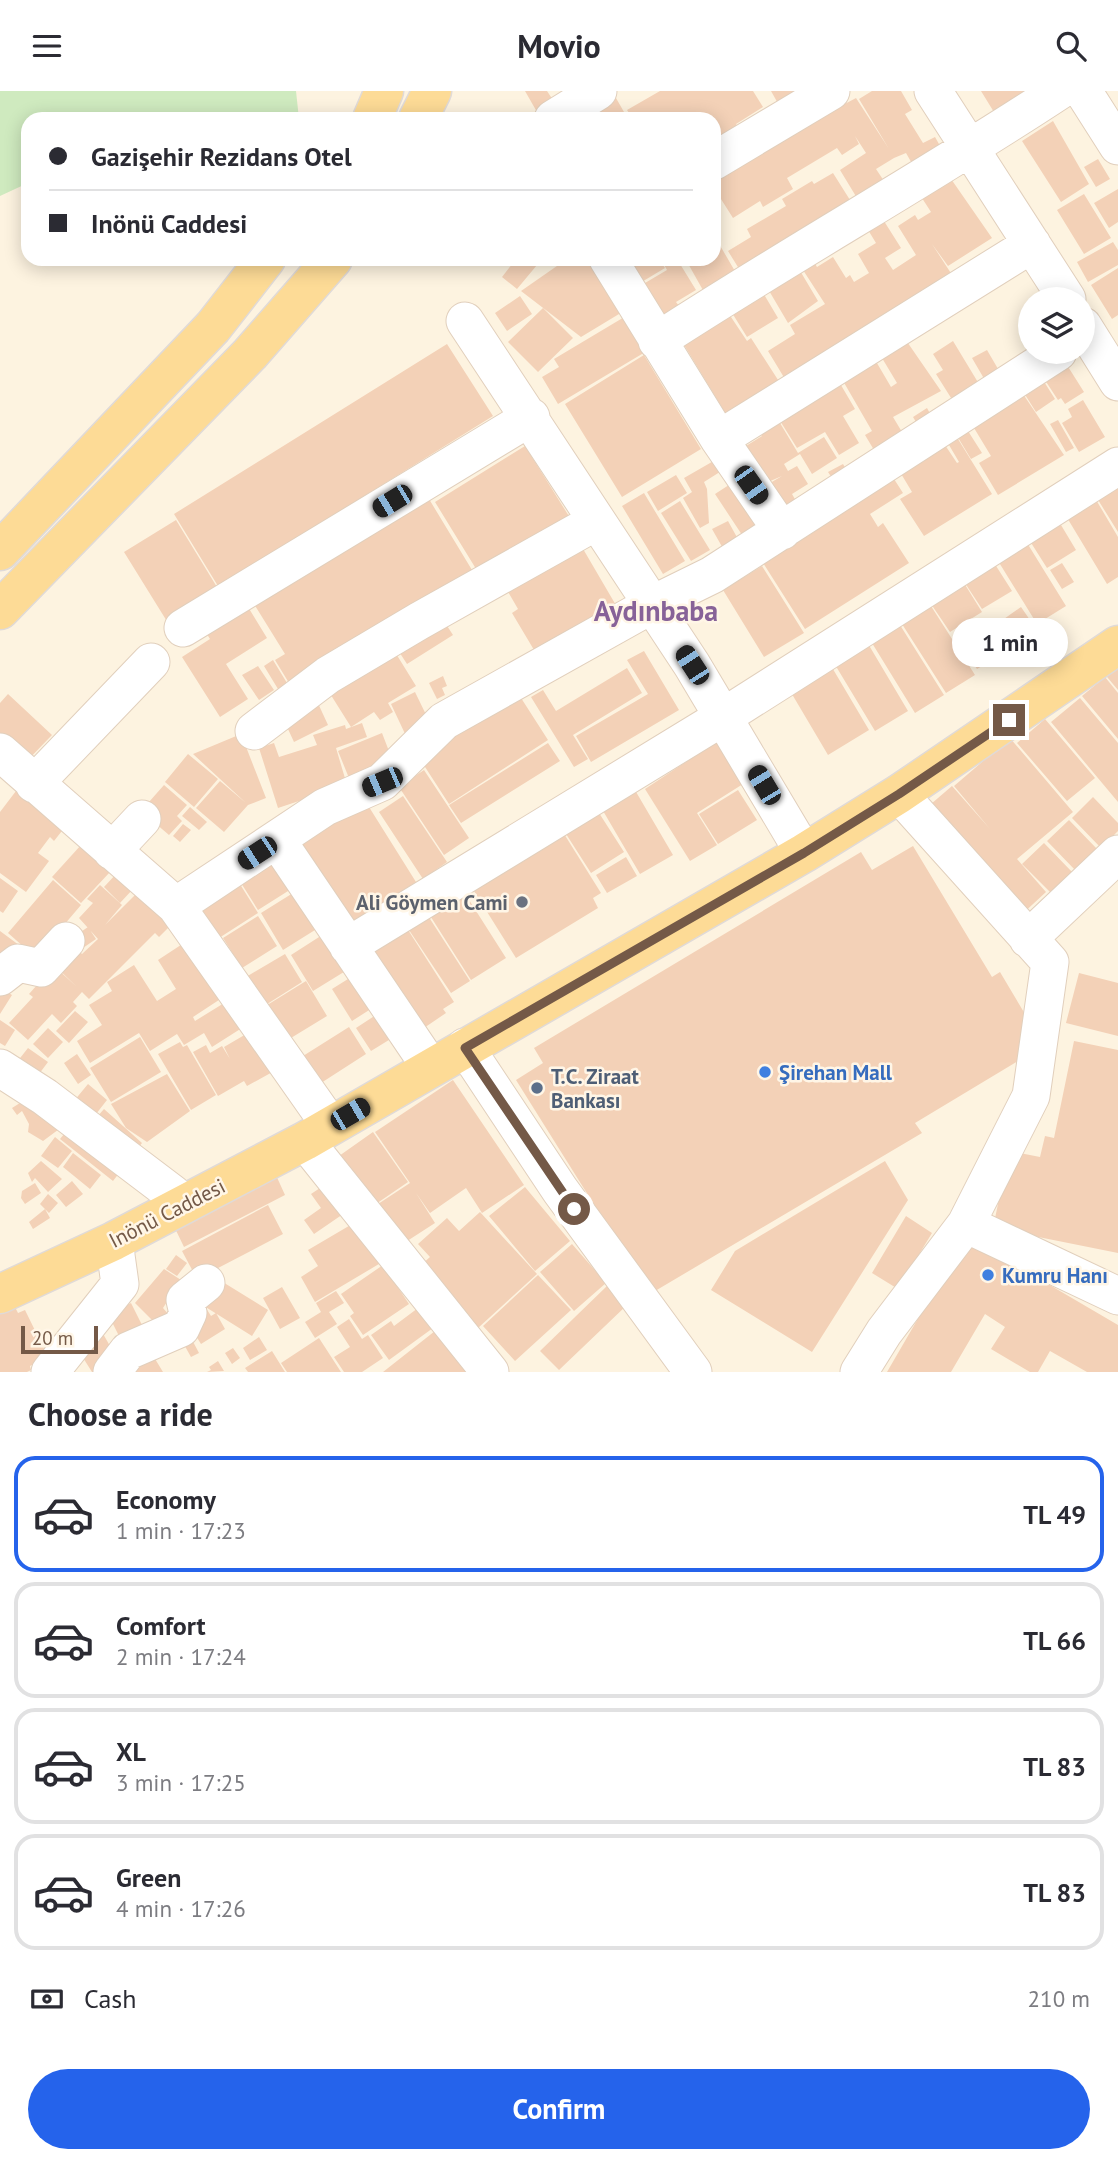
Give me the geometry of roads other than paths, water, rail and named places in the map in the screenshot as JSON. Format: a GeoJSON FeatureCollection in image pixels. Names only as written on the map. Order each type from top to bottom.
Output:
{"type":"FeatureCollection","features":[{"type":"Feature","properties":{"kind":"main road"},"geometry":{"type":"LineString","coordinates":[[375,112],[384,91]]}},
{"type":"Feature","properties":{"kind":"main road"},"geometry":{"type":"LineString","coordinates":[[422,112],[432,91]]}},
{"type":"Feature","properties":{"kind":"main road"},"geometry":{"type":"LineString","coordinates":[[0,551],[213,327],[261,266]]}},
{"type":"Feature","properties":{"kind":"main road"},"geometry":{"type":"LineString","coordinates":[[0,610],[250,354],[327,266]]}},
{"type":"Feature","properties":{"kind":"main road","name":"Inönü Caddesi"},"geometry":{"type":"LineString","coordinates":[[0,1294],[114,1241],[318,1133],[804,853],[899,794],[1118,645]]}},
{"type":"Feature","properties":{"kind":"main road","name":"Inönü Caddesi"},"geometry":{"type":"LineString","coordinates":[[0,1267],[143,1210],[301,1127],[318,1133]]}},
{"type":"Feature","properties":{"kind":"street"},"geometry":{"type":"LineString","coordinates":[[564,112],[598,91]]}},
{"type":"Feature","properties":{"kind":"street"},"geometry":{"type":"LineString","coordinates":[[721,157],[831,91]]}},
{"type":"Feature","properties":{"kind":"street"},"geometry":{"type":"LineString","coordinates":[[933,91],[1059,287]]}},
{"type":"Feature","properties":{"kind":"street"},"geometry":{"type":"LineString","coordinates":[[656,341],[766,270],[972,148],[1059,91]]}},
{"type":"Feature","properties":{"kind":"street"},"geometry":{"type":"LineString","coordinates":[[1083,91],[1118,146]]}},
{"type":"Feature","properties":{"kind":"street"},"geometry":{"type":"LineString","coordinates":[[719,439],[1032,244]]}},
{"type":"Feature","properties":{"kind":"street"},"geometry":{"type":"LineString","coordinates":[[612,266],[656,341],[782,531]]}},
{"type":"Feature","properties":{"kind":"street"},"geometry":{"type":"LineString","coordinates":[[466,321],[653,604],[804,853]]}},
{"type":"Feature","properties":{"kind":"street"},"geometry":{"type":"LineString","coordinates":[[1095,356],[1118,382]]}},
{"type":"Feature","properties":{"kind":"street"},"geometry":{"type":"LineString","coordinates":[[176,906],[325,807],[382,782],[444,721],[653,604],[712,575],[1035,364]]}},
{"type":"Feature","properties":{"kind":"street"},"geometry":{"type":"LineString","coordinates":[[183,628],[531,417]]}},
{"type":"Feature","properties":{"kind":"street"},"geometry":{"type":"LineString","coordinates":[[348,946],[723,717],[1118,466]]}},
{"type":"Feature","properties":{"kind":"street"},"geometry":{"type":"LineString","coordinates":[[254,731],[328,675],[597,521]]}},
{"type":"Feature","properties":{"kind":"street"},"geometry":{"type":"LineString","coordinates":[[34,784],[151,662]]}},
{"type":"Feature","properties":{"kind":"street"},"geometry":{"type":"LineString","coordinates":[[0,753],[176,906],[318,1133],[481,1369]]}},
{"type":"Feature","properties":{"kind":"street"},"geometry":{"type":"LineString","coordinates":[[859,1372],[884,1332],[965,1224],[1031,1096],[1050,962],[899,794]]}},
{"type":"Feature","properties":{"kind":"street"},"geometry":{"type":"LineString","coordinates":[[112,851],[142,819]]}},
{"type":"Feature","properties":{"kind":"street"},"geometry":{"type":"LineString","coordinates":[[277,839],[430,1068]]}},
{"type":"Feature","properties":{"kind":"street"},"geometry":{"type":"LineString","coordinates":[[1028,939],[1118,853]]}},
{"type":"Feature","properties":{"kind":"street"},"geometry":{"type":"LineString","coordinates":[[0,977],[18,963],[41,968],[66,941]]}},
{"type":"Feature","properties":{"kind":"street"},"geometry":{"type":"LineString","coordinates":[[465,1048],[560,1190],[693,1372]]}},
{"type":"Feature","properties":{"kind":"street"},"geometry":{"type":"LineString","coordinates":[[0,1068],[45,1097],[173,1194]]}},
{"type":"Feature","properties":{"kind":"street"},"geometry":{"type":"LineString","coordinates":[[965,1224],[1118,1296]]}},
{"type":"Feature","properties":{"kind":"street"},"geometry":{"type":"LineString","coordinates":[[58,1369],[120,1285],[114,1241]]}},
{"type":"Feature","properties":{"kind":"street"},"geometry":{"type":"LineString","coordinates":[[112,1372],[128,1351],[181,1328],[188,1313],[185,1300],[206,1283]]}},
{"type":"Feature","properties":{"kind":"place","name":"Ali Göymen Cami"},"geometry":{"type":"Point","coordinates":[522,902]}},
{"type":"Feature","properties":{"kind":"place","name":"Şirehan Mall"},"geometry":{"type":"Point","coordinates":[765,1072]}},
{"type":"Feature","properties":{"kind":"place","name":"T.C. Ziraat Bankası"},"geometry":{"type":"Point","coordinates":[537,1088]}},
{"type":"Feature","properties":{"kind":"place","name":"Kumru Hanı"},"geometry":{"type":"Point","coordinates":[988,1275]}},
{"type":"Feature","properties":{"kind":"district","name":"Aydınbaba"},"geometry":{"type":"Point","coordinates":[656,610]}}]}
